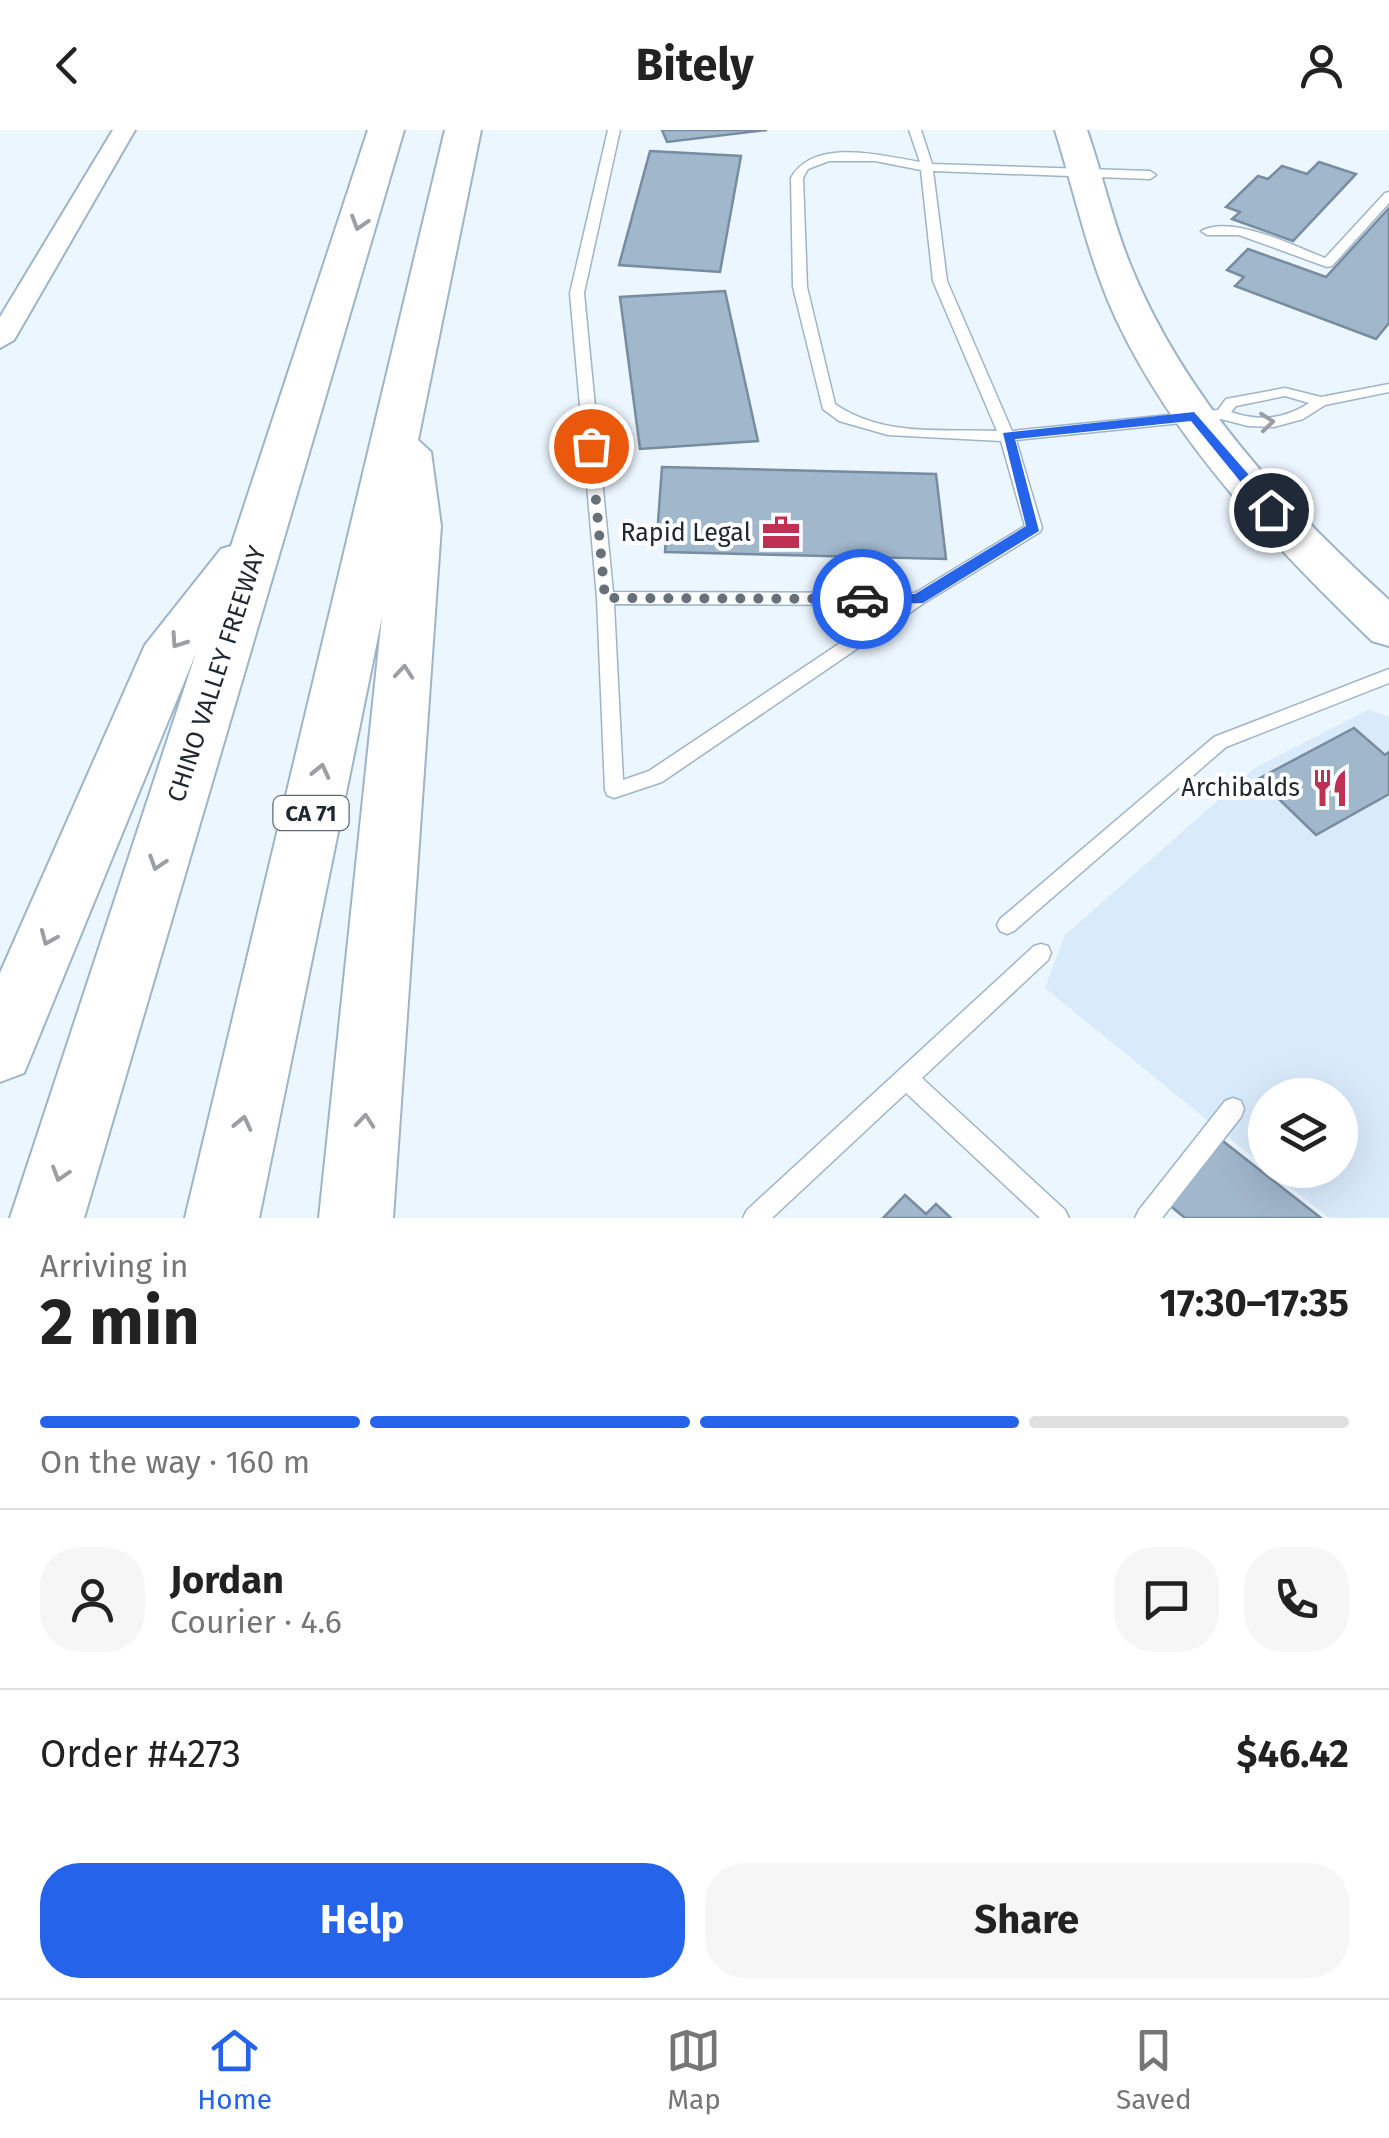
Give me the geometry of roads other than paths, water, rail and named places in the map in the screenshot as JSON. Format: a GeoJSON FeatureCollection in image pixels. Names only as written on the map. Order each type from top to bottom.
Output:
{"type":"FeatureCollection","features":[{"type":"Feature","properties":{"kind":"highway","name":"CHINO VALLEY FREEWAY"},"geometry":{"type":"LineString","coordinates":[[47,1218],[386,130]]}},
{"type":"Feature","properties":{"kind":"highway","name":"CA 71"},"geometry":{"type":"LineString","coordinates":[[222,1218],[463,130]]}},
{"type":"Feature","properties":{"kind":"highway"},"geometry":{"type":"LineString","coordinates":[[356,1218],[416,526],[401,409]]}},
{"type":"Feature","properties":{"kind":"highway"},"geometry":{"type":"LineString","coordinates":[[0,1050],[172,645],[260,537]]}},
{"type":"Feature","properties":{"kind":"street"},"geometry":{"type":"LineString","coordinates":[[0,340],[124,130]]}},
{"type":"Feature","properties":{"kind":"street"},"geometry":{"type":"LineString","coordinates":[[1071,130],[1120,284],[1141,329],[1208,415],[1247,484],[1389,628]]}},
{"type":"Feature","properties":{"kind":"lane"},"geometry":{"type":"LineString","coordinates":[[614,130],[577,293],[605,598],[614,790],[655,776],[918,600],[1034,528],[1008,436],[940,281],[928,168],[915,130]]}},
{"type":"Feature","properties":{"kind":"lane"},"geometry":{"type":"LineString","coordinates":[[1150,176],[928,168],[875,158],[828,156],[803,167],[797,178],[800,287],[828,406],[843,420],[866,428],[1008,436],[1208,415],[1247,424],[1300,418],[1322,401]]}},
{"type":"Feature","properties":{"kind":"lane"},"geometry":{"type":"LineString","coordinates":[[1207,231],[1240,231],[1327,263],[1389,196]]}},
{"type":"Feature","properties":{"kind":"lane"},"geometry":{"type":"LineString","coordinates":[[1208,415],[1232,402],[1285,392],[1322,401],[1388,389]]}},
{"type":"Feature","properties":{"kind":"lane"},"geometry":{"type":"LineString","coordinates":[[605,598],[918,600]]}},
{"type":"Feature","properties":{"kind":"lane"},"geometry":{"type":"LineString","coordinates":[[1007,926],[1220,742],[1389,676]]}},
{"type":"Feature","properties":{"kind":"lane"},"geometry":{"type":"LineString","coordinates":[[755,1218],[1041,953]]}},
{"type":"Feature","properties":{"kind":"lane"},"geometry":{"type":"LineString","coordinates":[[907,1079],[1057,1218]]}},
{"type":"Feature","properties":{"kind":"lane"},"geometry":{"type":"LineString","coordinates":[[1147,1218],[1232,1109]]}},
{"type":"Feature","properties":{"kind":"place","name":"Rapid Legal"},"geometry":{"type":"Point","coordinates":[781,533]}},
{"type":"Feature","properties":{"kind":"place","name":"Archibalds"},"geometry":{"type":"Point","coordinates":[1330,788]}}]}
